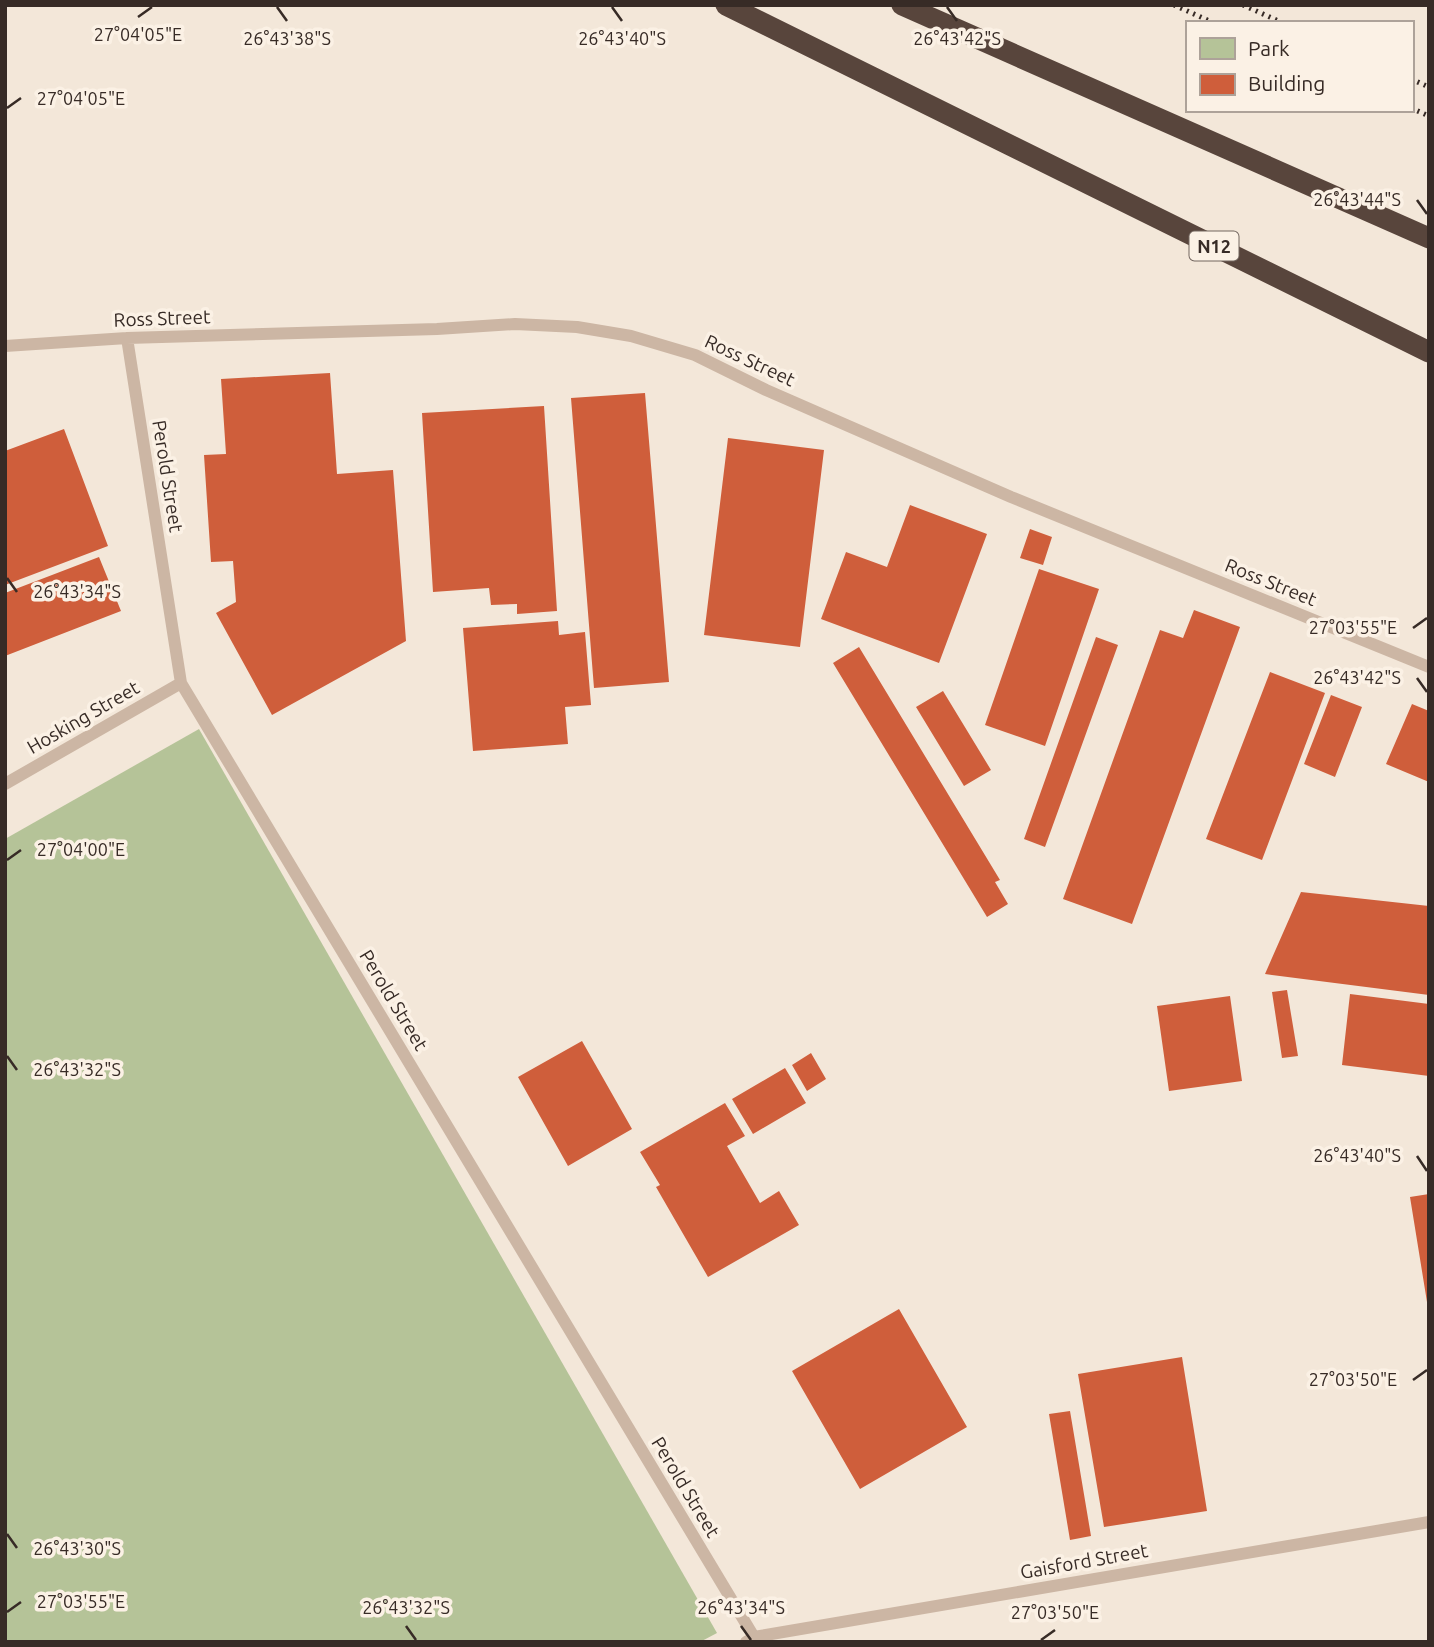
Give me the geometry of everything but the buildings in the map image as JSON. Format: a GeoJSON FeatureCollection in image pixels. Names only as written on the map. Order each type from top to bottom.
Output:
{"type":"FeatureCollection","features":[{"type":"Feature","properties":{"kind":"highway","name":"N12"},"geometry":{"type":"LineString","coordinates":[[726,5],[1429,352]]}},
{"type":"Feature","properties":{"kind":"highway"},"geometry":{"type":"LineString","coordinates":[[902,5],[1429,238]]}},
{"type":"Feature","properties":{"kind":"lane","name":"Ross Street"},"geometry":{"type":"LineString","coordinates":[[5,346],[127,338],[437,329],[515,324],[577,327],[631,336],[695,355],[766,390],[1011,497],[1429,667]]}},
{"type":"Feature","properties":{"kind":"lane","name":"Perold Street"},"geometry":{"type":"LineString","coordinates":[[127,338],[181,683],[750,1639]]}},
{"type":"Feature","properties":{"kind":"lane","name":"Hosking Street"},"geometry":{"type":"LineString","coordinates":[[5,784],[181,683]]}},
{"type":"Feature","properties":{"kind":"lane","name":"Gaisford Street"},"geometry":{"type":"LineString","coordinates":[[750,1639],[1429,1522]]}},
{"type":"Feature","properties":{"kind":"green space"},"geometry":{"type":"Polygon","coordinates":[[[199,729],[717,1633],[700,1642],[5,1642],[5,839],[199,729]]]}},
{"type":"Feature","properties":{"kind":"railway"},"geometry":{"type":"LineString","coordinates":[[1174,5],[1210,21]]}},
{"type":"Feature","properties":{"kind":"railway"},"geometry":{"type":"LineString","coordinates":[[1243,5],[1279,21]]}},
{"type":"Feature","properties":{"kind":"railway"},"geometry":{"type":"LineString","coordinates":[[1413,80],[1429,87]]}},
{"type":"Feature","properties":{"kind":"railway"},"geometry":{"type":"LineString","coordinates":[[1413,109],[1429,116]]}}]}
